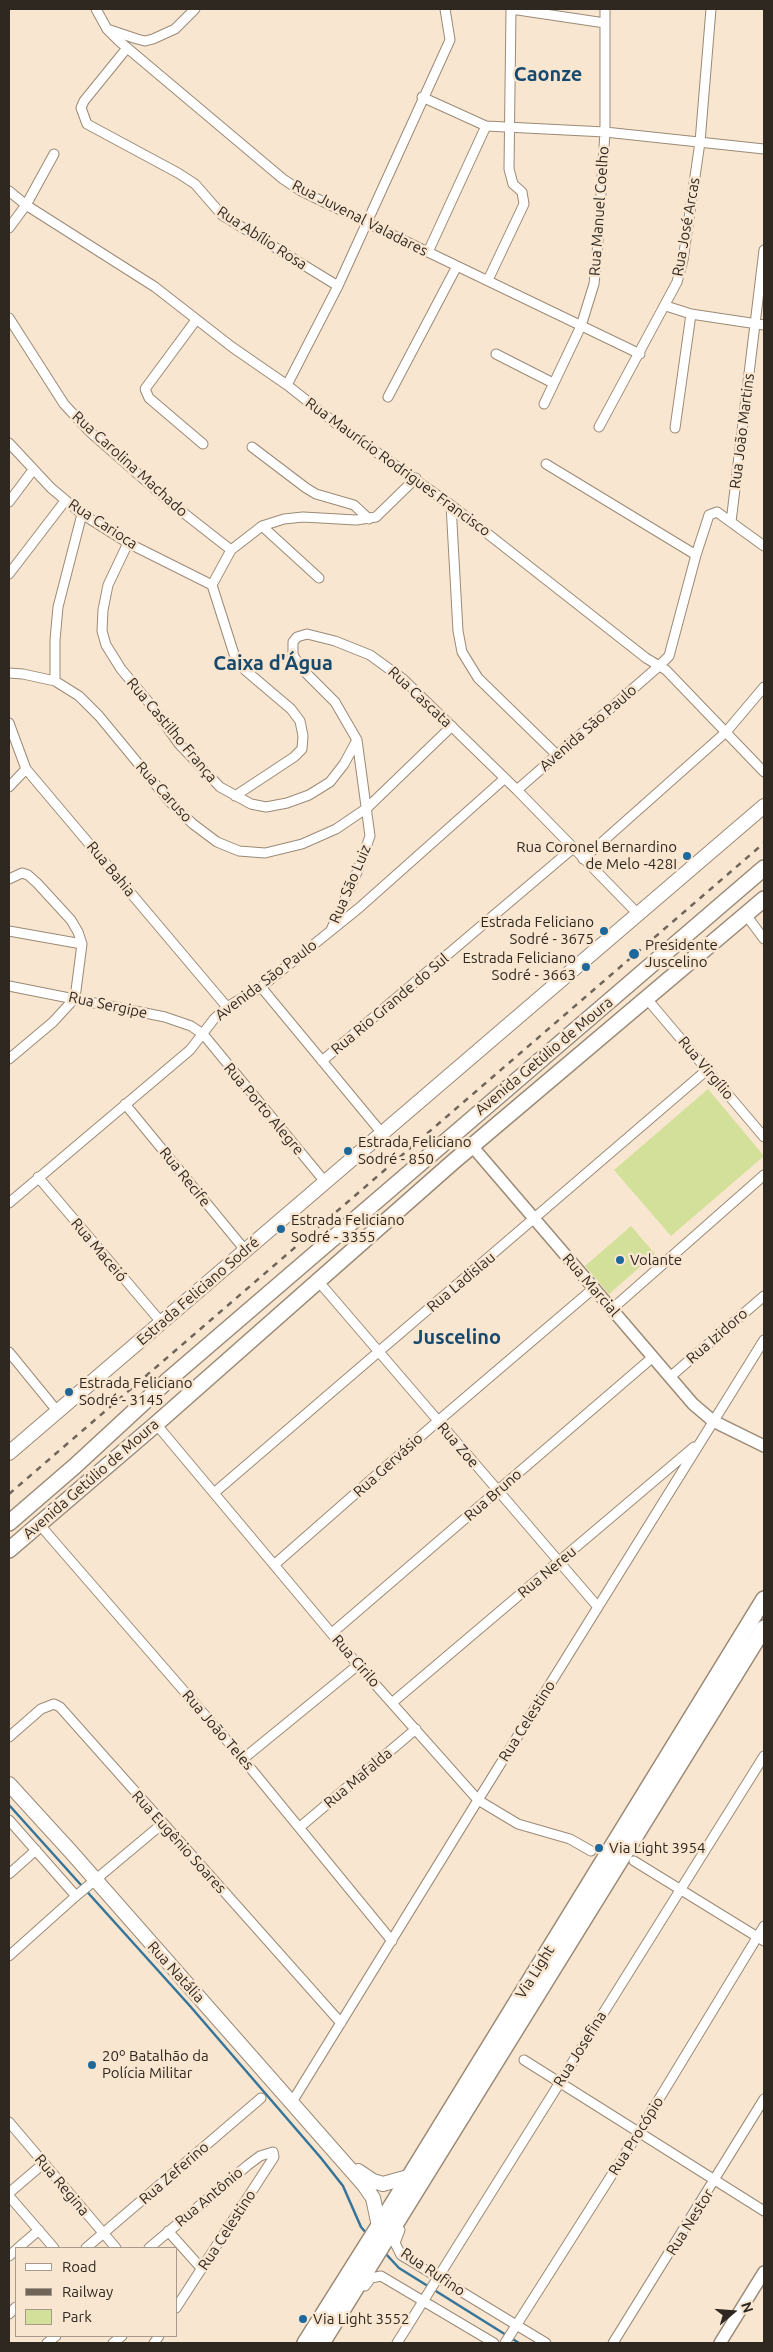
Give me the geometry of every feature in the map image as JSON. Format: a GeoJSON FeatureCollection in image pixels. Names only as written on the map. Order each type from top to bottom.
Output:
{"type":"FeatureCollection","features":[{"type":"Feature","properties":{"kind":"main road","name":"Estrada Feliciano Sodré"},"geometry":{"type":"LineString","coordinates":[[9,1453],[245,1250],[326,1183],[381,1132],[764,806]]}},
{"type":"Feature","properties":{"kind":"main road","name":"Avenida Getúlio de Moura"},"geometry":{"type":"LineString","coordinates":[[9,1523],[75,1466],[167,1381],[466,1121],[764,868]]}},
{"type":"Feature","properties":{"kind":"main road","name":"Avenida Getúlio de Moura"},"geometry":{"type":"LineString","coordinates":[[9,1550],[156,1424],[472,1146],[764,899]]}},
{"type":"Feature","properties":{"kind":"main road"},"geometry":{"type":"LineString","coordinates":[[229,1360],[206,1375],[197,1374],[201,1361],[237,1322]]}},
{"type":"Feature","properties":{"kind":"main road"},"geometry":{"type":"LineString","coordinates":[[156,1424],[157,1417],[183,1392],[181,1382],[167,1381]]}},
{"type":"Feature","properties":{"kind":"main road","name":"Via Light"},"geometry":{"type":"LineString","coordinates":[[322,2343],[408,2177],[764,1600]]}},
{"type":"Feature","properties":{"kind":"main road","name":"Via Light"},"geometry":{"type":"LineString","coordinates":[[381,2231],[430,2168],[764,1628]]}},
{"type":"Feature","properties":{"kind":"main road","name":"Rua Natália"},"geometry":{"type":"LineString","coordinates":[[9,1784],[93,1882],[343,2160],[373,2198],[381,2231]]}},
{"type":"Feature","properties":{"kind":"main road","name":"Rua Natália"},"geometry":{"type":"LineString","coordinates":[[343,2160],[378,2183],[388,2183],[408,2177]]}},
{"type":"Feature","properties":{"kind":"main road","name":"Via Light"},"geometry":{"type":"LineString","coordinates":[[305,2343],[368,2256]]}},
{"type":"Feature","properties":{"kind":"street","name":"Rua Juvenal Valadares"},"geometry":{"type":"LineString","coordinates":[[96,9],[107,29],[127,48],[283,179],[366,223],[640,354]]}},
{"type":"Feature","properties":{"kind":"street"},"geometry":{"type":"LineString","coordinates":[[107,29],[145,41],[175,29],[195,9]]}},
{"type":"Feature","properties":{"kind":"street"},"geometry":{"type":"LineString","coordinates":[[287,384],[338,286],[422,97],[450,40],[444,9]]}},
{"type":"Feature","properties":{"kind":"street"},"geometry":{"type":"LineString","coordinates":[[488,280],[524,204],[522,192],[510,178],[511,9],[605,23]]}},
{"type":"Feature","properties":{"kind":"street","name":"Rua Manuel Coelho"},"geometry":{"type":"LineString","coordinates":[[544,404],[581,326],[594,284],[598,255],[605,132],[605,9]]}},
{"type":"Feature","properties":{"kind":"street","name":"Rua José Arcas"},"geometry":{"type":"LineString","coordinates":[[599,427],[666,306],[677,282],[683,260],[700,142],[712,9]]}},
{"type":"Feature","properties":{"kind":"street","name":"Rua Abílio Rosa"},"geometry":{"type":"LineString","coordinates":[[127,48],[84,101],[81,108],[87,124],[178,173],[194,184],[222,215],[338,286]]}},
{"type":"Feature","properties":{"kind":"street"},"geometry":{"type":"LineString","coordinates":[[422,97],[486,126],[605,132],[764,150]]}},
{"type":"Feature","properties":{"kind":"street"},"geometry":{"type":"LineString","coordinates":[[428,252],[486,126]]}},
{"type":"Feature","properties":{"kind":"street"},"geometry":{"type":"LineString","coordinates":[[9,228],[26,205],[54,154]]}},
{"type":"Feature","properties":{"kind":"street","name":"Rua Maurício Rodrigues Francisco"},"geometry":{"type":"LineString","coordinates":[[9,190],[26,205],[117,261],[155,287],[196,320],[287,384],[334,422],[416,478],[671,674],[764,772]]}},
{"type":"Feature","properties":{"kind":"street","name":"Rua João Martins"},"geometry":{"type":"LineString","coordinates":[[731,522],[760,324],[764,250]]}},
{"type":"Feature","properties":{"kind":"street"},"geometry":{"type":"LineString","coordinates":[[388,397],[457,266]]}},
{"type":"Feature","properties":{"kind":"street"},"geometry":{"type":"LineString","coordinates":[[666,306],[691,314],[760,324]]}},
{"type":"Feature","properties":{"kind":"street"},"geometry":{"type":"LineString","coordinates":[[676,428],[691,314]]}},
{"type":"Feature","properties":{"kind":"street","name":"Rua Carolina Machado"},"geometry":{"type":"LineString","coordinates":[[9,318],[44,375],[70,411],[171,503],[231,550]]}},
{"type":"Feature","properties":{"kind":"street"},"geometry":{"type":"LineString","coordinates":[[196,320],[144,389],[149,398],[203,444]]}},
{"type":"Feature","properties":{"kind":"street"},"geometry":{"type":"LineString","coordinates":[[496,354],[554,383]]}},
{"type":"Feature","properties":{"kind":"street","name":"Rua Carioca"},"geometry":{"type":"LineString","coordinates":[[9,443],[33,470],[65,501],[82,514],[128,543],[212,585]]}},
{"type":"Feature","properties":{"kind":"street"},"geometry":{"type":"LineString","coordinates":[[252,446],[306,488],[316,494],[354,505],[369,520]]}},
{"type":"Feature","properties":{"kind":"street"},"geometry":{"type":"LineString","coordinates":[[546,464],[696,555]]}},
{"type":"Feature","properties":{"kind":"street"},"geometry":{"type":"LineString","coordinates":[[9,502],[33,470]]}},
{"type":"Feature","properties":{"kind":"street"},"geometry":{"type":"LineString","coordinates":[[235,796],[294,757],[302,749],[303,736],[300,721],[245,670],[234,654],[212,585],[231,550],[262,526],[284,519],[303,517],[369,520],[385,510],[416,478]]}},
{"type":"Feature","properties":{"kind":"street"},"geometry":{"type":"LineString","coordinates":[[9,574],[65,501]]}},
{"type":"Feature","properties":{"kind":"street"},"geometry":{"type":"LineString","coordinates":[[451,505],[458,631],[462,652],[478,678],[557,755]]}},
{"type":"Feature","properties":{"kind":"street","name":"Avenida São Paulo"},"geometry":{"type":"LineString","coordinates":[[517,790],[659,666],[671,650],[708,517],[711,513],[716,512],[731,522]]}},
{"type":"Feature","properties":{"kind":"street"},"geometry":{"type":"LineString","coordinates":[[55,681],[55,640],[58,607],[82,514]]}},
{"type":"Feature","properties":{"kind":"street"},"geometry":{"type":"LineString","coordinates":[[731,522],[764,546]]}},
{"type":"Feature","properties":{"kind":"street"},"geometry":{"type":"LineString","coordinates":[[262,526],[319,578]]}},
{"type":"Feature","properties":{"kind":"street","name":"Rua Castilho França"},"geometry":{"type":"LineString","coordinates":[[128,543],[108,585],[102,631],[106,645],[121,669],[197,764],[220,787],[251,804],[266,807],[287,803],[309,795],[330,782],[344,764],[357,740]]}},
{"type":"Feature","properties":{"kind":"street","name":"Rua Cascata"},"geometry":{"type":"LineString","coordinates":[[367,808],[357,740],[335,702],[302,669],[293,656],[293,642],[297,637],[307,634],[319,636],[370,655],[403,679],[517,790],[572,849],[638,914]]}},
{"type":"Feature","properties":{"kind":"street","name":"Rua Caruso"},"geometry":{"type":"LineString","coordinates":[[9,673],[55,681],[79,696],[170,802],[193,824],[217,842],[239,851],[265,853],[302,844],[336,829],[367,808],[452,726]]}},
{"type":"Feature","properties":{"kind":"street"},"geometry":{"type":"LineString","coordinates":[[583,858],[726,732],[764,687]]}},
{"type":"Feature","properties":{"kind":"street","name":"Rua Bahia"},"geometry":{"type":"LineString","coordinates":[[9,724],[26,769],[227,1006]]}},
{"type":"Feature","properties":{"kind":"street"},"geometry":{"type":"LineString","coordinates":[[9,787],[26,769]]}},
{"type":"Feature","properties":{"kind":"street","name":"Avenida São Paulo"},"geometry":{"type":"LineString","coordinates":[[9,1203],[190,1050],[214,1019],[227,1006],[261,987],[359,908],[504,779]]}},
{"type":"Feature","properties":{"kind":"street","name":"Rua São Luiz"},"geometry":{"type":"LineString","coordinates":[[331,930],[370,836],[367,808]]}},
{"type":"Feature","properties":{"kind":"street","name":"Rua Rio Grande do Sul"},"geometry":{"type":"LineString","coordinates":[[322,1061],[572,849]]}},
{"type":"Feature","properties":{"kind":"street"},"geometry":{"type":"LineString","coordinates":[[9,879],[13,875],[22,873],[38,883],[71,920],[82,944],[75,998],[53,1022],[9,1059]]}},
{"type":"Feature","properties":{"kind":"street"},"geometry":{"type":"LineString","coordinates":[[746,914],[764,939]]}},
{"type":"Feature","properties":{"kind":"street"},"geometry":{"type":"LineString","coordinates":[[9,931],[82,944]]}},
{"type":"Feature","properties":{"kind":"street","name":"Rua Sergipe"},"geometry":{"type":"LineString","coordinates":[[9,986],[181,1021],[203,1034]]}},
{"type":"Feature","properties":{"kind":"street"},"geometry":{"type":"LineString","coordinates":[[261,987],[381,1132]]}},
{"type":"Feature","properties":{"kind":"street","name":"Rua Virgílio"},"geometry":{"type":"LineString","coordinates":[[647,999],[764,1137]]}},
{"type":"Feature","properties":{"kind":"street","name":"Rua Porto Alegre"},"geometry":{"type":"LineString","coordinates":[[203,1034],[326,1183]]}},
{"type":"Feature","properties":{"kind":"street","name":"Rua Ladislau"},"geometry":{"type":"LineString","coordinates":[[214,1493],[708,1069]]}},
{"type":"Feature","properties":{"kind":"street","name":"Rua Recife"},"geometry":{"type":"LineString","coordinates":[[125,1104],[245,1250]]}},
{"type":"Feature","properties":{"kind":"street","name":"Rua Marcial"},"geometry":{"type":"LineString","coordinates":[[472,1146],[693,1404],[712,1421],[764,1446]]}},
{"type":"Feature","properties":{"kind":"street"},"geometry":{"type":"LineString","coordinates":[[612,1309],[764,1175]]}},
{"type":"Feature","properties":{"kind":"street","name":"Rua Maceió"},"geometry":{"type":"LineString","coordinates":[[38,1177],[161,1322]]}},
{"type":"Feature","properties":{"kind":"street","name":"Rua Zoe"},"geometry":{"type":"LineString","coordinates":[[318,1282],[598,1607]]}},
{"type":"Feature","properties":{"kind":"street","name":"Rua Gervásio"},"geometry":{"type":"LineString","coordinates":[[274,1565],[438,1420],[594,1288]]}},
{"type":"Feature","properties":{"kind":"street","name":"Rua Izidoro"},"geometry":{"type":"LineString","coordinates":[[670,1377],[764,1296]]}},
{"type":"Feature","properties":{"kind":"street","name":"Rua Celestino"},"geometry":{"type":"LineString","coordinates":[[292,2102],[712,1421],[764,1340]]}},
{"type":"Feature","properties":{"kind":"street"},"geometry":{"type":"LineString","coordinates":[[9,1352],[58,1412]]}},
{"type":"Feature","properties":{"kind":"street","name":"Rua Bruno"},"geometry":{"type":"LineString","coordinates":[[332,1633],[653,1357]]}},
{"type":"Feature","properties":{"kind":"street","name":"Rua Cirilo"},"geometry":{"type":"LineString","coordinates":[[156,1424],[358,1665],[393,1702],[478,1800],[518,1824],[570,1839],[591,1851]]}},
{"type":"Feature","properties":{"kind":"street","name":"Rua Nereu"},"geometry":{"type":"LineString","coordinates":[[393,1702],[700,1442]]}},
{"type":"Feature","properties":{"kind":"street","name":"Rua João Teles"},"geometry":{"type":"LineString","coordinates":[[39,1524],[243,1759],[392,1941]]}},
{"type":"Feature","properties":{"kind":"street"},"geometry":{"type":"LineString","coordinates":[[243,1759],[358,1665]]}},
{"type":"Feature","properties":{"kind":"street","name":"Rua Eugênio Soares"},"geometry":{"type":"LineString","coordinates":[[9,1737],[41,1709],[54,1704],[60,1707],[341,2024]]}},
{"type":"Feature","properties":{"kind":"street","name":"Rua Mafalda"},"geometry":{"type":"LineString","coordinates":[[300,1827],[416,1729]]}},
{"type":"Feature","properties":{"kind":"street","name":"Rua Josefina"},"geometry":{"type":"LineString","coordinates":[[398,2343],[764,1756]]}},
{"type":"Feature","properties":{"kind":"street"},"geometry":{"type":"LineString","coordinates":[[10,1823],[77,1895]]}},
{"type":"Feature","properties":{"kind":"street"},"geometry":{"type":"LineString","coordinates":[[9,1956],[77,1895],[162,1824]]}},
{"type":"Feature","properties":{"kind":"street"},"geometry":{"type":"LineString","coordinates":[[9,1874],[36,1850]]}},
{"type":"Feature","properties":{"kind":"street"},"geometry":{"type":"LineString","coordinates":[[634,1861],[761,1939]]}},
{"type":"Feature","properties":{"kind":"street","name":"Rua Procópio"},"geometry":{"type":"LineString","coordinates":[[506,2343],[761,1939],[764,1926]]}},
{"type":"Feature","properties":{"kind":"street"},"geometry":{"type":"LineString","coordinates":[[524,2060],[764,2211]]}},
{"type":"Feature","properties":{"kind":"street","name":"Rua Zeferino"},"geometry":{"type":"LineString","coordinates":[[87,2247],[262,2098]]}},
{"type":"Feature","properties":{"kind":"street","name":"Rua Nestor"},"geometry":{"type":"LineString","coordinates":[[613,2343],[716,2180],[764,2099]]}},
{"type":"Feature","properties":{"kind":"street","name":"Rua Regina"},"geometry":{"type":"LineString","coordinates":[[9,2122],[115,2247]]}},
{"type":"Feature","properties":{"kind":"street","name":"Rua Celestino"},"geometry":{"type":"LineString","coordinates":[[178,2305],[274,2157],[273,2152]]}},
{"type":"Feature","properties":{"kind":"street","name":"Rua Antônio"},"geometry":{"type":"LineString","coordinates":[[150,2247],[248,2165],[260,2156],[273,2152]]}},
{"type":"Feature","properties":{"kind":"street"},"geometry":{"type":"LineString","coordinates":[[44,2163],[9,2194],[53,2247]]}},
{"type":"Feature","properties":{"kind":"street","name":"Rua Rufino"},"geometry":{"type":"LineString","coordinates":[[430,2168],[420,2195],[395,2238],[395,2243],[401,2255],[516,2327],[546,2343]]}},
{"type":"Feature","properties":{"kind":"street"},"geometry":{"type":"LineString","coordinates":[[19,2247],[39,2230]]}},
{"type":"Feature","properties":{"kind":"street"},"geometry":{"type":"LineString","coordinates":[[168,2231],[202,2269]]}},
{"type":"Feature","properties":{"kind":"street"},"geometry":{"type":"LineString","coordinates":[[720,2343],[764,2272]]}},
{"type":"Feature","properties":{"kind":"street","name":"Rua Rufino"},"geometry":{"type":"LineString","coordinates":[[329,2343],[371,2278],[381,2276],[425,2299],[494,2343]]}},
{"type":"Feature","properties":{"kind":"green space"},"geometry":{"type":"Polygon","coordinates":[[[708,1089],[764,1156],[671,1236],[614,1170],[708,1089]]]}},
{"type":"Feature","properties":{"kind":"green space","name":"Volante"},"geometry":{"type":"Polygon","coordinates":[[[631,1226],[655,1254],[609,1294],[585,1266],[631,1226]]]}},
{"type":"Feature","properties":{"kind":"waterway"},"geometry":{"type":"LineString","coordinates":[[9,1805],[190,2006],[321,2158],[343,2186],[361,2227],[367,2234]]}},
{"type":"Feature","properties":{"kind":"waterway"},"geometry":{"type":"LineString","coordinates":[[385,2253],[399,2268],[519,2343]]}},
{"type":"Feature","properties":{"kind":"railway"},"geometry":{"type":"LineString","coordinates":[[9,1494],[764,843]]}},
{"type":"Feature","properties":{"kind":"place","name":"Rua Coronel Bernardino de Melo -428I"},"geometry":{"type":"Point","coordinates":[687,856]}},
{"type":"Feature","properties":{"kind":"place","name":"Estrada Feliciano Sodré - 3675"},"geometry":{"type":"Point","coordinates":[604,931]}},
{"type":"Feature","properties":{"kind":"place","name":"Presidente Juscelino"},"geometry":{"type":"Point","coordinates":[634,954]}},
{"type":"Feature","properties":{"kind":"place","name":"Estrada Feliciano Sodré - 3663"},"geometry":{"type":"Point","coordinates":[586,967]}},
{"type":"Feature","properties":{"kind":"place","name":"Estrada Feliciano Sodré - 850"},"geometry":{"type":"Point","coordinates":[348,1151]}},
{"type":"Feature","properties":{"kind":"place","name":"Estrada Feliciano Sodré - 3355"},"geometry":{"type":"Point","coordinates":[281,1229]}},
{"type":"Feature","properties":{"kind":"place","name":"Volante"},"geometry":{"type":"Point","coordinates":[620,1260]}},
{"type":"Feature","properties":{"kind":"place","name":"Estrada Feliciano Sodré - 3145"},"geometry":{"type":"Point","coordinates":[69,1392]}},
{"type":"Feature","properties":{"kind":"place","name":"Via Light 3954"},"geometry":{"type":"Point","coordinates":[599,1848]}},
{"type":"Feature","properties":{"kind":"place","name":"20º Batalhão da Polícia Militar"},"geometry":{"type":"Point","coordinates":[92,2065]}},
{"type":"Feature","properties":{"kind":"place","name":"Via Light 3552"},"geometry":{"type":"Point","coordinates":[303,2319]}},
{"type":"Feature","properties":{"kind":"district","name":"Caonze"},"geometry":{"type":"Point","coordinates":[548,74]}},
{"type":"Feature","properties":{"kind":"district","name":"Caixa d'Água"},"geometry":{"type":"Point","coordinates":[273,663]}},
{"type":"Feature","properties":{"kind":"district","name":"Juscelino"},"geometry":{"type":"Point","coordinates":[457,1337]}}]}
